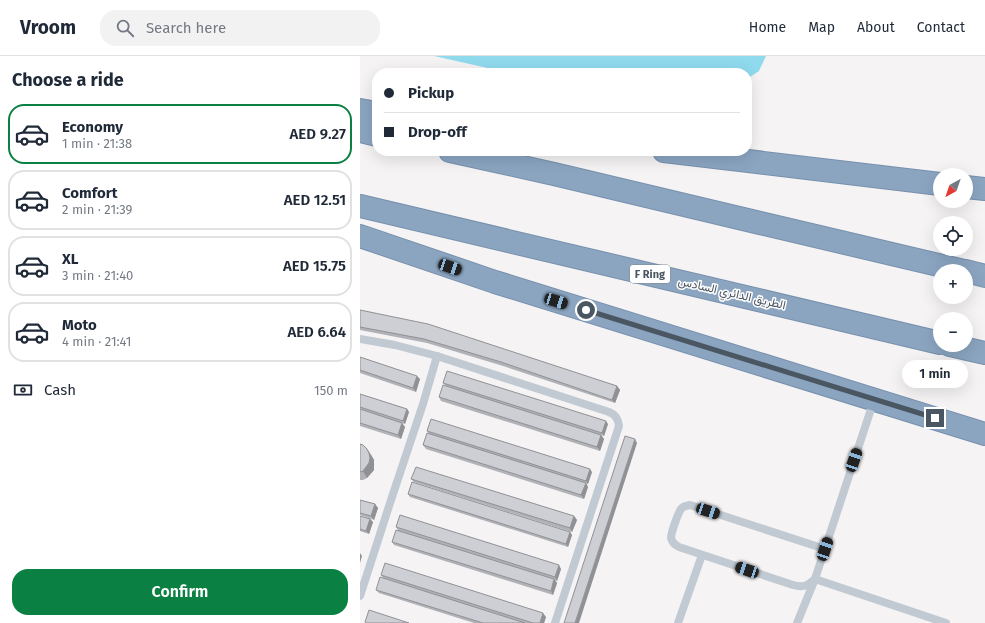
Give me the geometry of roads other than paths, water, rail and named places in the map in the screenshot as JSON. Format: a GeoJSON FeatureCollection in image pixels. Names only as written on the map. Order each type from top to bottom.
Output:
{"type":"FeatureCollection","features":[{"type":"Feature","properties":{"kind":"highway"},"geometry":{"type":"LineString","coordinates":[[360,110],[372,112]]}},
{"type":"Feature","properties":{"kind":"highway"},"geometry":{"type":"LineString","coordinates":[[360,131],[372,134]]}},
{"type":"Feature","properties":{"kind":"highway"},"geometry":{"type":"LineString","coordinates":[[473,156],[934,264]]}},
{"type":"Feature","properties":{"kind":"highway"},"geometry":{"type":"LineString","coordinates":[[706,156],[933,183]]}},
{"type":"Feature","properties":{"kind":"highway"},"geometry":{"type":"LineString","coordinates":[[973,188],[985,189]]}},
{"type":"Feature","properties":{"kind":"highway","name":"الطريق الدائري السادس"},"geometry":{"type":"LineString","coordinates":[[360,206],[933,341]]}},
{"type":"Feature","properties":{"kind":"highway"},"geometry":{"type":"LineString","coordinates":[[360,236],[495,282],[985,434]]}},
{"type":"Feature","properties":{"kind":"highway"},"geometry":{"type":"LineString","coordinates":[[973,273],[985,276]]}},
{"type":"Feature","properties":{"kind":"highway"},"geometry":{"type":"LineString","coordinates":[[973,350],[985,353]]}},
{"type":"Feature","properties":{"kind":"lane"},"geometry":{"type":"LineString","coordinates":[[360,339],[437,356],[612,413],[616,417],[619,426],[555,623]]}},
{"type":"Feature","properties":{"kind":"lane"},"geometry":{"type":"LineString","coordinates":[[360,596],[423,404],[437,356]]}},
{"type":"Feature","properties":{"kind":"lane"},"geometry":{"type":"LineString","coordinates":[[797,623],[815,579],[874,400]]}},
{"type":"Feature","properties":{"kind":"lane"},"geometry":{"type":"LineString","coordinates":[[815,579],[805,586],[799,587],[675,545],[671,538],[679,511],[686,506],[693,506],[825,549]]}},
{"type":"Feature","properties":{"kind":"lane"},"geometry":{"type":"LineString","coordinates":[[678,623],[702,555]]}},
{"type":"Feature","properties":{"kind":"lane"},"geometry":{"type":"LineString","coordinates":[[815,579],[946,623]]}},
{"type":"Feature","properties":{"kind":"water"},"geometry":{"type":"Polygon","coordinates":[[[434,56],[766,56],[759,71],[752,76],[752,68],[488,68],[434,56]]]}}]}
